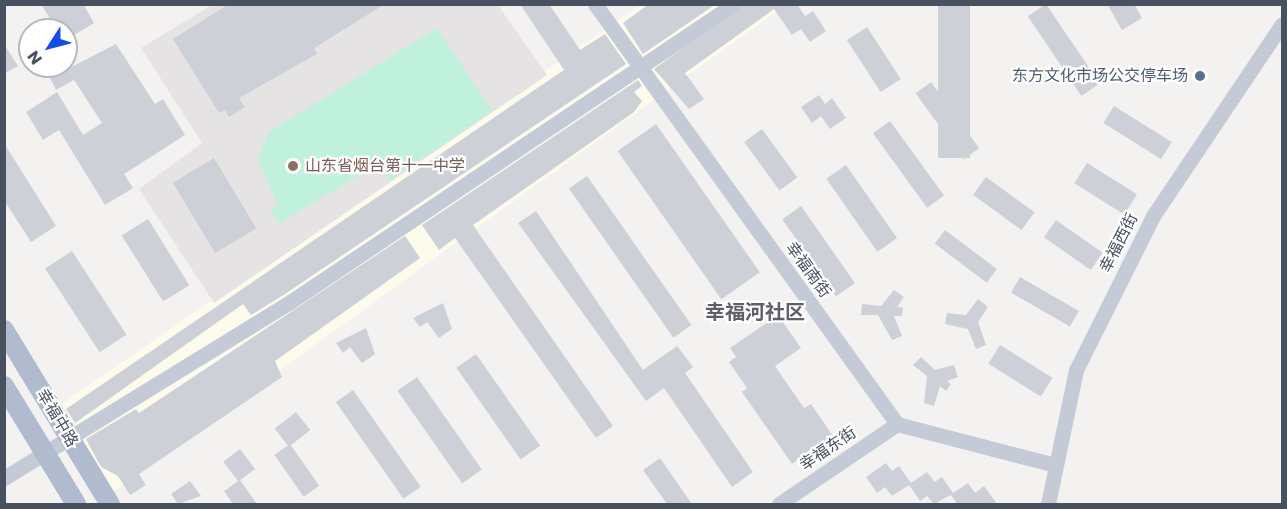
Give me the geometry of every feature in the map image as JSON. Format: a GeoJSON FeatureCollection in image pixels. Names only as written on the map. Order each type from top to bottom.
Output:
{"type":"FeatureCollection","features":[{"type":"Feature","properties":{"kind":"main road","name":"幸福中路"},"geometry":{"type":"LineString","coordinates":[[4,330],[110,504]]}},
{"type":"Feature","properties":{"kind":"main road","name":"幸福中路"},"geometry":{"type":"LineString","coordinates":[[4,386],[76,504]]}},
{"type":"Feature","properties":{"kind":"street","name":"幸福南街"},"geometry":{"type":"LineString","coordinates":[[595,4],[897,424]]}},
{"type":"Feature","properties":{"kind":"street"},"geometry":{"type":"LineString","coordinates":[[4,478],[70,440],[290,302],[734,4]]}},
{"type":"Feature","properties":{"kind":"street","name":"幸福西街"},"geometry":{"type":"LineString","coordinates":[[1048,504],[1076,370],[1153,216],[1282,24]]}},
{"type":"Feature","properties":{"kind":"street"},"geometry":{"type":"LineString","coordinates":[[897,424],[1055,465]]}},
{"type":"Feature","properties":{"kind":"street","name":"幸福东街"},"geometry":{"type":"LineString","coordinates":[[779,504],[897,424]]}},
{"type":"Feature","properties":{"kind":"shaded area","name":"山东省烟台第十一中学"},"geometry":{"type":"Polygon","coordinates":[[[212,5],[498,5],[547,75],[214,303],[139,189],[202,143],[141,48],[212,5]]]}},
{"type":"Feature","properties":{"kind":"shaded area"},"geometry":{"type":"Polygon","coordinates":[[[641,5],[785,5],[113,491],[60,405],[641,5]]]}},
{"type":"Feature","properties":{"kind":"green space"},"geometry":{"type":"Polygon","coordinates":[[[437,28],[492,111],[389,181],[376,165],[279,223],[271,210],[278,204],[258,160],[269,132],[437,28]]]}},
{"type":"Feature","properties":{"kind":"building"},"geometry":{"type":"Polygon","coordinates":[[[41,4],[83,4],[94,23],[78,33],[78,18],[50,18],[41,4]]]}},
{"type":"Feature","properties":{"kind":"building"},"geometry":{"type":"Polygon","coordinates":[[[229,4],[385,4],[314,48],[317,54],[239,98],[245,107],[229,117],[225,110],[219,113],[173,39],[229,4]]]}},
{"type":"Feature","properties":{"kind":"building"},"geometry":{"type":"Polygon","coordinates":[[[520,4],[549,4],[580,50],[605,34],[626,64],[285,294],[251,315],[243,304],[75,423],[66,409],[564,70],[520,4]]]}},
{"type":"Feature","properties":{"kind":"building"},"geometry":{"type":"Polygon","coordinates":[[[649,4],[716,4],[643,54],[623,23],[649,4]]]}},
{"type":"Feature","properties":{"kind":"building"},"geometry":{"type":"Polygon","coordinates":[[[744,4],[797,4],[805,16],[813,11],[826,31],[810,42],[801,29],[792,35],[774,9],[685,73],[704,99],[689,109],[654,69],[744,4]]]}},
{"type":"Feature","properties":{"kind":"building"},"geometry":{"type":"Polygon","coordinates":[[[938,4],[970,4],[970,158],[938,158],[938,4]]]}},
{"type":"Feature","properties":{"kind":"building"},"geometry":{"type":"Polygon","coordinates":[[[1046,4],[1100,84],[1081,96],[1028,16],[1046,4]]]}},
{"type":"Feature","properties":{"kind":"building"},"geometry":{"type":"Polygon","coordinates":[[[1107,4],[1134,4],[1142,18],[1122,30],[1107,4]]]}},
{"type":"Feature","properties":{"kind":"building"},"geometry":{"type":"Polygon","coordinates":[[[867,27],[901,79],[881,92],[847,40],[867,27]]]}},
{"type":"Feature","properties":{"kind":"building"},"geometry":{"type":"Polygon","coordinates":[[[4,44],[18,66],[4,74],[4,44]]]}},
{"type":"Feature","properties":{"kind":"building"},"geometry":{"type":"Polygon","coordinates":[[[116,44],[155,104],[163,99],[185,135],[124,174],[133,188],[105,205],[59,130],[43,140],[26,112],[57,92],[83,135],[102,123],[74,80],[56,90],[50,78],[78,78],[78,64],[116,44]]]}},
{"type":"Feature","properties":{"kind":"building"},"geometry":{"type":"Polygon","coordinates":[[[638,80],[642,86],[634,92],[642,101],[634,112],[473,225],[613,426],[596,438],[455,238],[439,250],[422,225],[638,80]]]}},
{"type":"Feature","properties":{"kind":"building"},"geometry":{"type":"Polygon","coordinates":[[[931,82],[979,148],[964,160],[916,93],[931,82]]]}},
{"type":"Feature","properties":{"kind":"building"},"geometry":{"type":"Polygon","coordinates":[[[819,95],[825,104],[832,98],[846,118],[830,129],[821,116],[812,123],[801,107],[819,95]]]}},
{"type":"Feature","properties":{"kind":"building"},"geometry":{"type":"Polygon","coordinates":[[[1114,106],[1172,142],[1161,159],[1103,123],[1114,106]]]}},
{"type":"Feature","properties":{"kind":"building"},"geometry":{"type":"Polygon","coordinates":[[[890,121],[944,195],[927,208],[873,133],[890,121]]]}},
{"type":"Feature","properties":{"kind":"building"},"geometry":{"type":"Polygon","coordinates":[[[656,124],[760,272],[721,299],[617,151],[656,124]]]}},
{"type":"Feature","properties":{"kind":"building"},"geometry":{"type":"Polygon","coordinates":[[[762,129],[797,178],[779,190],[744,142],[762,129]]]}},
{"type":"Feature","properties":{"kind":"building"},"geometry":{"type":"Polygon","coordinates":[[[4,143],[56,226],[31,242],[4,200],[4,143]]]}},
{"type":"Feature","properties":{"kind":"building"},"geometry":{"type":"Polygon","coordinates":[[[214,158],[256,228],[215,253],[173,183],[214,158]]]}},
{"type":"Feature","properties":{"kind":"building"},"geometry":{"type":"Polygon","coordinates":[[[1087,163],[1137,194],[1124,215],[1074,183],[1087,163]]]}},
{"type":"Feature","properties":{"kind":"building"},"geometry":{"type":"Polygon","coordinates":[[[846,165],[897,238],[877,252],[826,179],[846,165]]]}},
{"type":"Feature","properties":{"kind":"building"},"geometry":{"type":"Polygon","coordinates":[[[587,176],[691,325],[673,338],[569,189],[587,176]]]}},
{"type":"Feature","properties":{"kind":"building"},"geometry":{"type":"Polygon","coordinates":[[[986,177],[1035,212],[1022,230],[973,195],[986,177]]]}},
{"type":"Feature","properties":{"kind":"building"},"geometry":{"type":"Polygon","coordinates":[[[801,206],[855,283],[836,296],[782,219],[801,206]]]}},
{"type":"Feature","properties":{"kind":"building"},"geometry":{"type":"Polygon","coordinates":[[[536,211],[643,370],[677,346],[693,367],[685,373],[753,472],[732,487],[664,388],[646,401],[518,223],[536,211]]]}},
{"type":"Feature","properties":{"kind":"building"},"geometry":{"type":"Polygon","coordinates":[[[148,219],[189,285],[163,302],[122,235],[148,219]]]}},
{"type":"Feature","properties":{"kind":"building"},"geometry":{"type":"Polygon","coordinates":[[[1056,220],[1103,253],[1091,270],[1044,237],[1056,220]]]}},
{"type":"Feature","properties":{"kind":"building"},"geometry":{"type":"Polygon","coordinates":[[[945,230],[997,269],[987,283],[935,244],[945,230]]]}},
{"type":"Feature","properties":{"kind":"building"},"geometry":{"type":"Polygon","coordinates":[[[405,236],[420,258],[275,361],[282,377],[139,474],[146,485],[130,495],[118,476],[101,467],[86,439],[136,409],[139,413],[405,236]]]}},
{"type":"Feature","properties":{"kind":"building"},"geometry":{"type":"Polygon","coordinates":[[[72,251],[126,335],[100,352],[45,268],[72,251]]]}},
{"type":"Feature","properties":{"kind":"building"},"geometry":{"type":"Polygon","coordinates":[[[1020,277],[1079,311],[1070,327],[1011,293],[1020,277]]]}},
{"type":"Feature","properties":{"kind":"building"},"geometry":{"type":"Polygon","coordinates":[[[894,290],[904,297],[897,307],[903,308],[902,316],[894,316],[902,336],[892,340],[878,315],[861,315],[862,304],[881,306],[894,290]]]}},
{"type":"Feature","properties":{"kind":"building"},"geometry":{"type":"Polygon","coordinates":[[[978,299],[988,307],[978,322],[986,345],[976,349],[968,329],[945,324],[947,313],[966,315],[978,299]]]}},
{"type":"Feature","properties":{"kind":"building"},"geometry":{"type":"Polygon","coordinates":[[[443,303],[452,329],[439,338],[427,322],[420,327],[413,318],[443,303]]]}},
{"type":"Feature","properties":{"kind":"building"},"geometry":{"type":"Polygon","coordinates":[[[778,315],[801,348],[775,366],[804,408],[811,404],[833,436],[792,464],[742,392],[747,388],[729,362],[736,357],[730,348],[778,315]]]}},
{"type":"Feature","properties":{"kind":"building"},"geometry":{"type":"Polygon","coordinates":[[[366,328],[375,354],[362,363],[350,347],[343,353],[336,343],[366,328]]]}},
{"type":"Feature","properties":{"kind":"building"},"geometry":{"type":"Polygon","coordinates":[[[1000,345],[1053,378],[1041,397],[988,364],[1000,345]]]}},
{"type":"Feature","properties":{"kind":"building"},"geometry":{"type":"Polygon","coordinates":[[[476,354],[540,446],[521,460],[456,368],[476,354]]]}},
{"type":"Feature","properties":{"kind":"building"},"geometry":{"type":"Polygon","coordinates":[[[921,357],[935,370],[954,365],[958,377],[947,381],[951,384],[946,391],[940,386],[934,406],[924,403],[927,376],[913,365],[921,357]]]}},
{"type":"Feature","properties":{"kind":"building"},"geometry":{"type":"Polygon","coordinates":[[[417,377],[482,470],[462,483],[397,391],[417,377]]]}},
{"type":"Feature","properties":{"kind":"building"},"geometry":{"type":"Polygon","coordinates":[[[353,390],[421,487],[403,499],[336,402],[353,390]]]}},
{"type":"Feature","properties":{"kind":"building"},"geometry":{"type":"Polygon","coordinates":[[[296,412],[310,430],[289,447],[275,429],[296,412]]]}},
{"type":"Feature","properties":{"kind":"building"},"geometry":{"type":"Polygon","coordinates":[[[290,444],[319,486],[304,497],[274,455],[290,444]]]}},
{"type":"Feature","properties":{"kind":"building"},"geometry":{"type":"Polygon","coordinates":[[[240,449],[255,469],[238,482],[223,462],[240,449]]]}},
{"type":"Feature","properties":{"kind":"building"},"geometry":{"type":"Polygon","coordinates":[[[660,458],[692,504],[667,504],[643,470],[660,458]]]}},
{"type":"Feature","properties":{"kind":"building"},"geometry":{"type":"Polygon","coordinates":[[[886,463],[892,471],[899,466],[911,483],[927,472],[935,482],[942,477],[953,493],[968,483],[975,493],[984,486],[997,504],[957,504],[951,495],[934,504],[927,496],[920,501],[909,485],[892,496],[885,487],[877,493],[866,477],[886,463]]]}},
{"type":"Feature","properties":{"kind":"building"},"geometry":{"type":"Polygon","coordinates":[[[240,480],[257,504],[233,504],[224,491],[240,480]]]}},
{"type":"Feature","properties":{"kind":"building"},"geometry":{"type":"Polygon","coordinates":[[[190,481],[201,496],[178,504],[171,494],[190,481]]]}},
{"type":"Feature","properties":{"kind":"place","name":"东方文化市场公交停车场"},"geometry":{"type":"Point","coordinates":[1200,76]}},
{"type":"Feature","properties":{"kind":"place","name":"山东省烟台第十一中学"},"geometry":{"type":"Point","coordinates":[293,166]}},
{"type":"Feature","properties":{"kind":"district","name":"幸福河社区"},"geometry":{"type":"Point","coordinates":[755,312]}}]}
